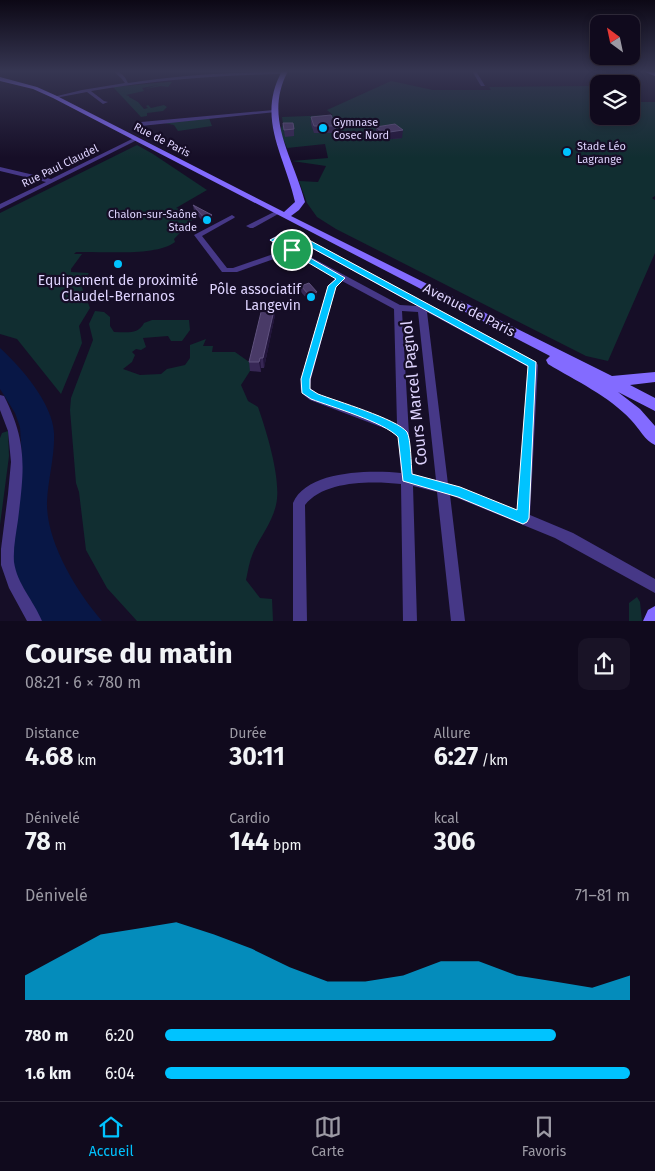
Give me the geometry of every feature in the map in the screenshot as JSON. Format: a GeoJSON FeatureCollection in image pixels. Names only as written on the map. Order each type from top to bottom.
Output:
{"type":"FeatureCollection","features":[{"type":"Feature","properties":{"kind":"main road","name":"Rue de Paris"},"geometry":{"type":"LineString","coordinates":[[60,100],[132,141],[281,214]]}},
{"type":"Feature","properties":{"kind":"main road"},"geometry":{"type":"LineString","coordinates":[[274,100],[279,137],[300,202],[296,208],[281,214]]}},
{"type":"Feature","properties":{"kind":"main road","name":"Avenue de Paris"},"geometry":{"type":"LineString","coordinates":[[281,214],[655,405]]}},
{"type":"Feature","properties":{"kind":"main road"},"geometry":{"type":"LineString","coordinates":[[490,320],[623,403],[643,422],[655,438]]}},
{"type":"Feature","properties":{"kind":"main road"},"geometry":{"type":"LineString","coordinates":[[611,381],[627,382],[655,377]]}},
{"type":"Feature","properties":{"kind":"main road"},"geometry":{"type":"LineString","coordinates":[[654,621],[655,617]]}},
{"type":"Feature","properties":{"kind":"street"},"geometry":{"type":"LineString","coordinates":[[99,100],[103,103],[106,102]]}},
{"type":"Feature","properties":{"kind":"street"},"geometry":{"type":"LineString","coordinates":[[141,124],[274,111]]}},
{"type":"Feature","properties":{"kind":"street","name":"Rue Paul Claudel"},"geometry":{"type":"LineString","coordinates":[[0,207],[132,141]]}},
{"type":"Feature","properties":{"kind":"street"},"geometry":{"type":"LineString","coordinates":[[0,169],[52,180]]}},
{"type":"Feature","properties":{"kind":"street"},"geometry":{"type":"LineString","coordinates":[[0,200],[8,202]]}},
{"type":"Feature","properties":{"kind":"street"},"geometry":{"type":"LineString","coordinates":[[253,228],[281,214]]}},
{"type":"Feature","properties":{"kind":"street"},"geometry":{"type":"LineString","coordinates":[[232,217],[198,235],[222,268],[229,271],[292,250]]}},
{"type":"Feature","properties":{"kind":"street"},"geometry":{"type":"LineString","coordinates":[[427,310],[398,308],[273,240],[286,234],[293,235],[427,310],[534,366],[523,518]]}},
{"type":"Feature","properties":{"kind":"street"},"geometry":{"type":"LineString","coordinates":[[341,278],[332,286],[306,379],[305,390],[314,397],[393,426],[403,435]]}},
{"type":"Feature","properties":{"kind":"street","name":"Cours Marcel Pagnol"},"geometry":{"type":"LineString","coordinates":[[398,308],[403,435],[407,478],[410,621]]}},
{"type":"Feature","properties":{"kind":"street","name":"Cours Marcel Pagnol"},"geometry":{"type":"LineString","coordinates":[[427,310],[442,487],[458,621]]}},
{"type":"Feature","properties":{"kind":"street"},"geometry":{"type":"LineString","coordinates":[[0,399],[12,420],[16,437],[17,474],[7,555],[9,570],[35,621]]}},
{"type":"Feature","properties":{"kind":"street"},"geometry":{"type":"LineString","coordinates":[[300,621],[299,503],[303,497],[317,487],[371,476],[407,478],[442,487],[523,518],[575,541],[655,586]]}},
{"type":"Feature","properties":{"kind":"green space"},"geometry":{"type":"Polygon","coordinates":[[[125,100],[134,100],[144,109],[148,108],[146,106],[148,105],[151,108],[164,105],[167,107],[163,111],[147,113],[147,116],[141,117],[125,100]]]}},
{"type":"Feature","properties":{"kind":"green space"},"geometry":{"type":"Polygon","coordinates":[[[349,100],[590,100],[590,125],[640,125],[640,102],[655,102],[655,196],[652,198],[655,200],[655,253],[608,361],[586,356],[336,229],[317,217],[307,203],[299,181],[318,182],[326,166],[292,161],[328,158],[325,144],[287,148],[280,131],[283,124],[282,117],[333,115],[327,110],[349,100]]]}},
{"type":"Feature","properties":{"kind":"green space"},"geometry":{"type":"Polygon","coordinates":[[[209,118],[212,126],[178,131],[174,125],[164,123],[209,118]]]}},
{"type":"Feature","properties":{"kind":"green space"},"geometry":{"type":"Polygon","coordinates":[[[137,145],[207,190],[176,208],[198,214],[174,239],[175,242],[166,247],[142,251],[76,252],[74,254],[82,254],[71,269],[71,272],[89,273],[81,285],[90,308],[79,326],[82,343],[61,394],[17,339],[0,334],[0,213],[137,145]]]}},
{"type":"Feature","properties":{"kind":"green space"},"geometry":{"type":"Polygon","coordinates":[[[95,311],[104,312],[110,317],[110,326],[114,332],[135,331],[144,323],[152,320],[189,320],[190,330],[182,341],[171,341],[168,336],[143,338],[146,347],[132,352],[135,355],[132,362],[123,369],[140,375],[161,374],[167,369],[185,365],[190,358],[190,345],[206,339],[203,346],[213,346],[212,352],[235,352],[252,364],[241,385],[248,401],[258,407],[272,455],[277,482],[277,495],[274,512],[253,553],[246,580],[260,598],[272,599],[273,621],[137,621],[107,588],[86,550],[79,492],[76,483],[70,410],[71,398],[93,340],[89,324],[95,311]]]}},
{"type":"Feature","properties":{"kind":"green space"},"geometry":{"type":"Polygon","coordinates":[[[8,431],[9,456],[0,525],[0,438],[2,433],[8,431]]]}},
{"type":"Feature","properties":{"kind":"green space"},"geometry":{"type":"Polygon","coordinates":[[[637,597],[640,602],[642,621],[629,621],[629,603],[637,597]]]}},
{"type":"Feature","properties":{"kind":"water"},"geometry":{"type":"Polygon","coordinates":[[[0,348],[26,376],[48,410],[54,433],[47,502],[52,533],[57,550],[73,581],[102,621],[42,621],[16,575],[12,557],[22,459],[20,427],[15,413],[0,389],[0,348]]]}},
{"type":"Feature","properties":{"kind":"building"},"geometry":{"type":"Polygon","coordinates":[[[331,115],[336,126],[314,126],[311,117],[331,115]]]}},
{"type":"Feature","properties":{"kind":"building"},"geometry":{"type":"Polygon","coordinates":[[[283,123],[293,123],[294,129],[284,130],[283,123]]]}},
{"type":"Feature","properties":{"kind":"building"},"geometry":{"type":"Polygon","coordinates":[[[395,124],[403,130],[383,133],[376,127],[395,124]]]}},
{"type":"Feature","properties":{"kind":"building"},"geometry":{"type":"Polygon","coordinates":[[[193,205],[212,215],[205,219],[193,205]]]}},
{"type":"Feature","properties":{"kind":"building"},"geometry":{"type":"Polygon","coordinates":[[[309,283],[317,292],[309,295],[301,286],[309,283]]]}},
{"type":"Feature","properties":{"kind":"building","name":"Pôle associatif Langevin"},"geometry":{"type":"Polygon","coordinates":[[[270,301],[275,306],[263,358],[260,358],[259,362],[249,362],[263,304],[270,301]]]}},
{"type":"Feature","properties":{"kind":"place","name":"Gymnase Cosec Nord"},"geometry":{"type":"Point","coordinates":[323,128]}},
{"type":"Feature","properties":{"kind":"place","name":"Stade Léo Lagrange"},"geometry":{"type":"Point","coordinates":[567,152]}},
{"type":"Feature","properties":{"kind":"place","name":"Chalon-sur-Saône Stade"},"geometry":{"type":"Point","coordinates":[207,220]}},
{"type":"Feature","properties":{"kind":"place","name":"Equipement de proximité Claudel-Bernanos"},"geometry":{"type":"Point","coordinates":[118,264]}},
{"type":"Feature","properties":{"kind":"place","name":"Pôle associatif Langevin"},"geometry":{"type":"Point","coordinates":[311,297]}},
{"type":"Feature","properties":{"kind":"route"},"geometry":{"type":"LineString","coordinates":[[286,234],[293,235],[533,365],[523,518],[460,492],[407,478],[403,435],[398,430],[393,426],[314,397],[305,390],[304,386],[332,286],[341,278],[292,250],[273,240],[286,234]]}}]}
